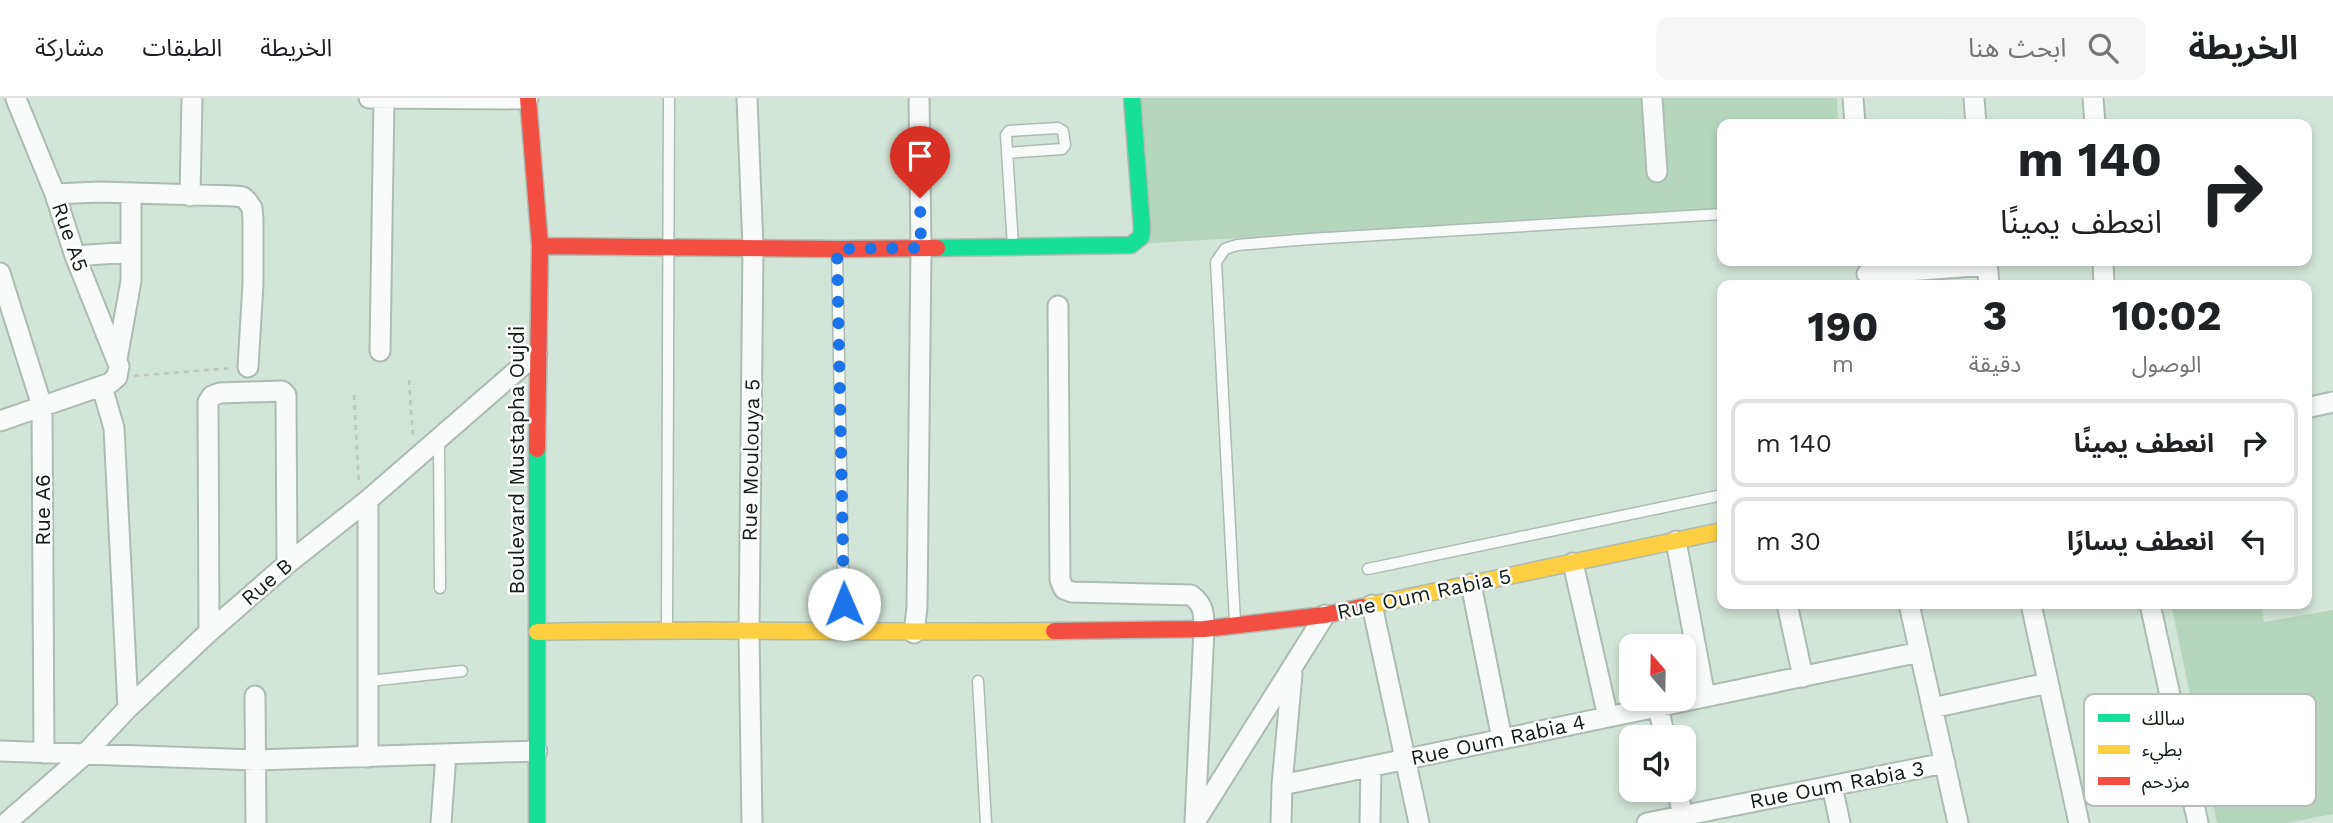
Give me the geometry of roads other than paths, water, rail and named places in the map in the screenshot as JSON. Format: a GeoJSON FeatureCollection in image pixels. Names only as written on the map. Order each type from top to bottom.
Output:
{"type":"FeatureCollection","features":[{"type":"Feature","properties":{"kind":"street"},"geometry":{"type":"LineString","coordinates":[[0,104],[17,98]]}},
{"type":"Feature","properties":{"kind":"street","name":"Rue A5"},"geometry":{"type":"LineString","coordinates":[[17,98],[55,194],[112,374],[128,708]]}},
{"type":"Feature","properties":{"kind":"street"},"geometry":{"type":"LineString","coordinates":[[190,196],[192,98]]}},
{"type":"Feature","properties":{"kind":"street"},"geometry":{"type":"LineString","coordinates":[[369,98],[528,99]]}},
{"type":"Feature","properties":{"kind":"street","name":"Rue Moulouya 5"},"geometry":{"type":"LineString","coordinates":[[747,98],[753,247],[749,632],[752,823]]}},
{"type":"Feature","properties":{"kind":"street"},"geometry":{"type":"LineString","coordinates":[[914,633],[917,607],[921,248],[919,98]]}},
{"type":"Feature","properties":{"kind":"street"},"geometry":{"type":"LineString","coordinates":[[540,246],[837,249],[1128,245],[1137,242],[1141,237],[1142,219],[1132,98]]}},
{"type":"Feature","properties":{"kind":"street"},"geometry":{"type":"LineString","coordinates":[[1652,98],[1657,172]]}},
{"type":"Feature","properties":{"kind":"street"},"geometry":{"type":"LineString","coordinates":[[1853,98],[1855,119]]}},
{"type":"Feature","properties":{"kind":"street"},"geometry":{"type":"LineString","coordinates":[[1974,98],[1976,119]]}},
{"type":"Feature","properties":{"kind":"street"},"geometry":{"type":"LineString","coordinates":[[2093,98],[2095,119]]}},
{"type":"Feature","properties":{"kind":"street"},"geometry":{"type":"LineString","coordinates":[[380,351],[384,99]]}},
{"type":"Feature","properties":{"kind":"street","name":"Boulevard Mustapha Oujdi"},"geometry":{"type":"LineString","coordinates":[[528,99],[540,246],[537,353],[537,823]]}},
{"type":"Feature","properties":{"kind":"street"},"geometry":{"type":"LineString","coordinates":[[55,194],[243,197],[252,208],[253,284],[248,367]]}},
{"type":"Feature","properties":{"kind":"street"},"geometry":{"type":"LineString","coordinates":[[0,421],[42,406],[112,374],[128,309],[131,281],[131,194]]}},
{"type":"Feature","properties":{"kind":"street"},"geometry":{"type":"LineString","coordinates":[[75,256],[131,252]]}},
{"type":"Feature","properties":{"kind":"street"},"geometry":{"type":"LineString","coordinates":[[1867,273],[1951,266]]}},
{"type":"Feature","properties":{"kind":"street","name":"Rue A6"},"geometry":{"type":"LineString","coordinates":[[0,273],[42,406],[44,753]]}},
{"type":"Feature","properties":{"kind":"street"},"geometry":{"type":"LineString","coordinates":[[1058,306],[1060,580],[1064,589],[1072,592],[1191,595],[1200,602],[1204,611],[1204,629],[1195,823]]}},
{"type":"Feature","properties":{"kind":"street","name":"Rue B"},"geometry":{"type":"LineString","coordinates":[[6,823],[83,756],[128,708],[209,632],[287,564],[364,503],[537,353]]}},
{"type":"Feature","properties":{"kind":"street"},"geometry":{"type":"LineString","coordinates":[[209,632],[208,402],[212,396],[220,393],[282,391],[286,395],[287,564]]}},
{"type":"Feature","properties":{"kind":"street"},"geometry":{"type":"LineString","coordinates":[[2312,407],[2333,402]]}},
{"type":"Feature","properties":{"kind":"street"},"geometry":{"type":"LineString","coordinates":[[364,503],[369,681],[368,757]]}},
{"type":"Feature","properties":{"kind":"street","name":"Rue Oum Rabia 5"},"geometry":{"type":"LineString","coordinates":[[1195,823],[1325,615],[1717,532]]}},
{"type":"Feature","properties":{"kind":"street"},"geometry":{"type":"LineString","coordinates":[[1676,541],[1705,697]]}},
{"type":"Feature","properties":{"kind":"street"},"geometry":{"type":"LineString","coordinates":[[1573,563],[1608,717]]}},
{"type":"Feature","properties":{"kind":"street"},"geometry":{"type":"LineString","coordinates":[[1471,584],[1502,739]]}},
{"type":"Feature","properties":{"kind":"street"},"geometry":{"type":"LineString","coordinates":[[1371,606],[1419,823]]}},
{"type":"Feature","properties":{"kind":"street"},"geometry":{"type":"LineString","coordinates":[[1788,609],[1803,677]]}},
{"type":"Feature","properties":{"kind":"street"},"geometry":{"type":"LineString","coordinates":[[1910,609],[1958,823]]}},
{"type":"Feature","properties":{"kind":"street"},"geometry":{"type":"LineString","coordinates":[[2032,609],[2079,823]]}},
{"type":"Feature","properties":{"kind":"street"},"geometry":{"type":"LineString","coordinates":[[2151,609],[2170,694]]}},
{"type":"Feature","properties":{"kind":"street"},"geometry":{"type":"LineString","coordinates":[[537,632],[667,629],[914,633],[1204,629],[1325,615]]}},
{"type":"Feature","properties":{"kind":"street","name":"Rue Oum Rabia 4"},"geometry":{"type":"LineString","coordinates":[[1696,699],[1920,652]]}},
{"type":"Feature","properties":{"kind":"street"},"geometry":{"type":"LineString","coordinates":[[1281,823],[1293,668]]}},
{"type":"Feature","properties":{"kind":"street"},"geometry":{"type":"LineString","coordinates":[[1932,708],[2048,683]]}},
{"type":"Feature","properties":{"kind":"street"},"geometry":{"type":"LineString","coordinates":[[255,696],[256,823]]}},
{"type":"Feature","properties":{"kind":"street","name":"Rue Oum Rabia 4"},"geometry":{"type":"LineString","coordinates":[[1282,785],[1638,711]]}},
{"type":"Feature","properties":{"kind":"street"},"geometry":{"type":"LineString","coordinates":[[0,751],[256,760],[537,751]]}},
{"type":"Feature","properties":{"kind":"street"},"geometry":{"type":"LineString","coordinates":[[441,823],[446,754]]}},
{"type":"Feature","properties":{"kind":"street","name":"Rue Oum Rabia 3"},"geometry":{"type":"LineString","coordinates":[[1647,823],[1683,816],[1732,815],[1832,786],[1945,764]]}},
{"type":"Feature","properties":{"kind":"street"},"geometry":{"type":"LineString","coordinates":[[1370,823],[1371,767]]}},
{"type":"Feature","properties":{"kind":"street"},"geometry":{"type":"LineString","coordinates":[[1832,786],[1840,823]]}},
{"type":"Feature","properties":{"kind":"street"},"geometry":{"type":"LineString","coordinates":[[1680,802],[1683,816]]}},
{"type":"Feature","properties":{"kind":"lane"},"geometry":{"type":"LineString","coordinates":[[667,629],[669,98]]}},
{"type":"Feature","properties":{"kind":"lane"},"geometry":{"type":"LineString","coordinates":[[1007,153],[1062,149],[1065,145],[1063,131],[1058,128],[1010,131],[1006,135],[1007,153],[1013,246]]}},
{"type":"Feature","properties":{"kind":"lane"},"geometry":{"type":"LineString","coordinates":[[1235,626],[1216,262],[1224,249],[1237,245],[1310,239],[1717,214]]}},
{"type":"Feature","properties":{"kind":"lane"},"geometry":{"type":"LineString","coordinates":[[837,249],[844,631]]}},
{"type":"Feature","properties":{"kind":"lane"},"geometry":{"type":"LineString","coordinates":[[439,438],[440,589]]}},
{"type":"Feature","properties":{"kind":"lane"},"geometry":{"type":"LineString","coordinates":[[1368,569],[1717,496]]}},
{"type":"Feature","properties":{"kind":"lane"},"geometry":{"type":"LineString","coordinates":[[369,681],[462,671]]}},
{"type":"Feature","properties":{"kind":"lane"},"geometry":{"type":"LineString","coordinates":[[978,681],[986,823]]}}]}
